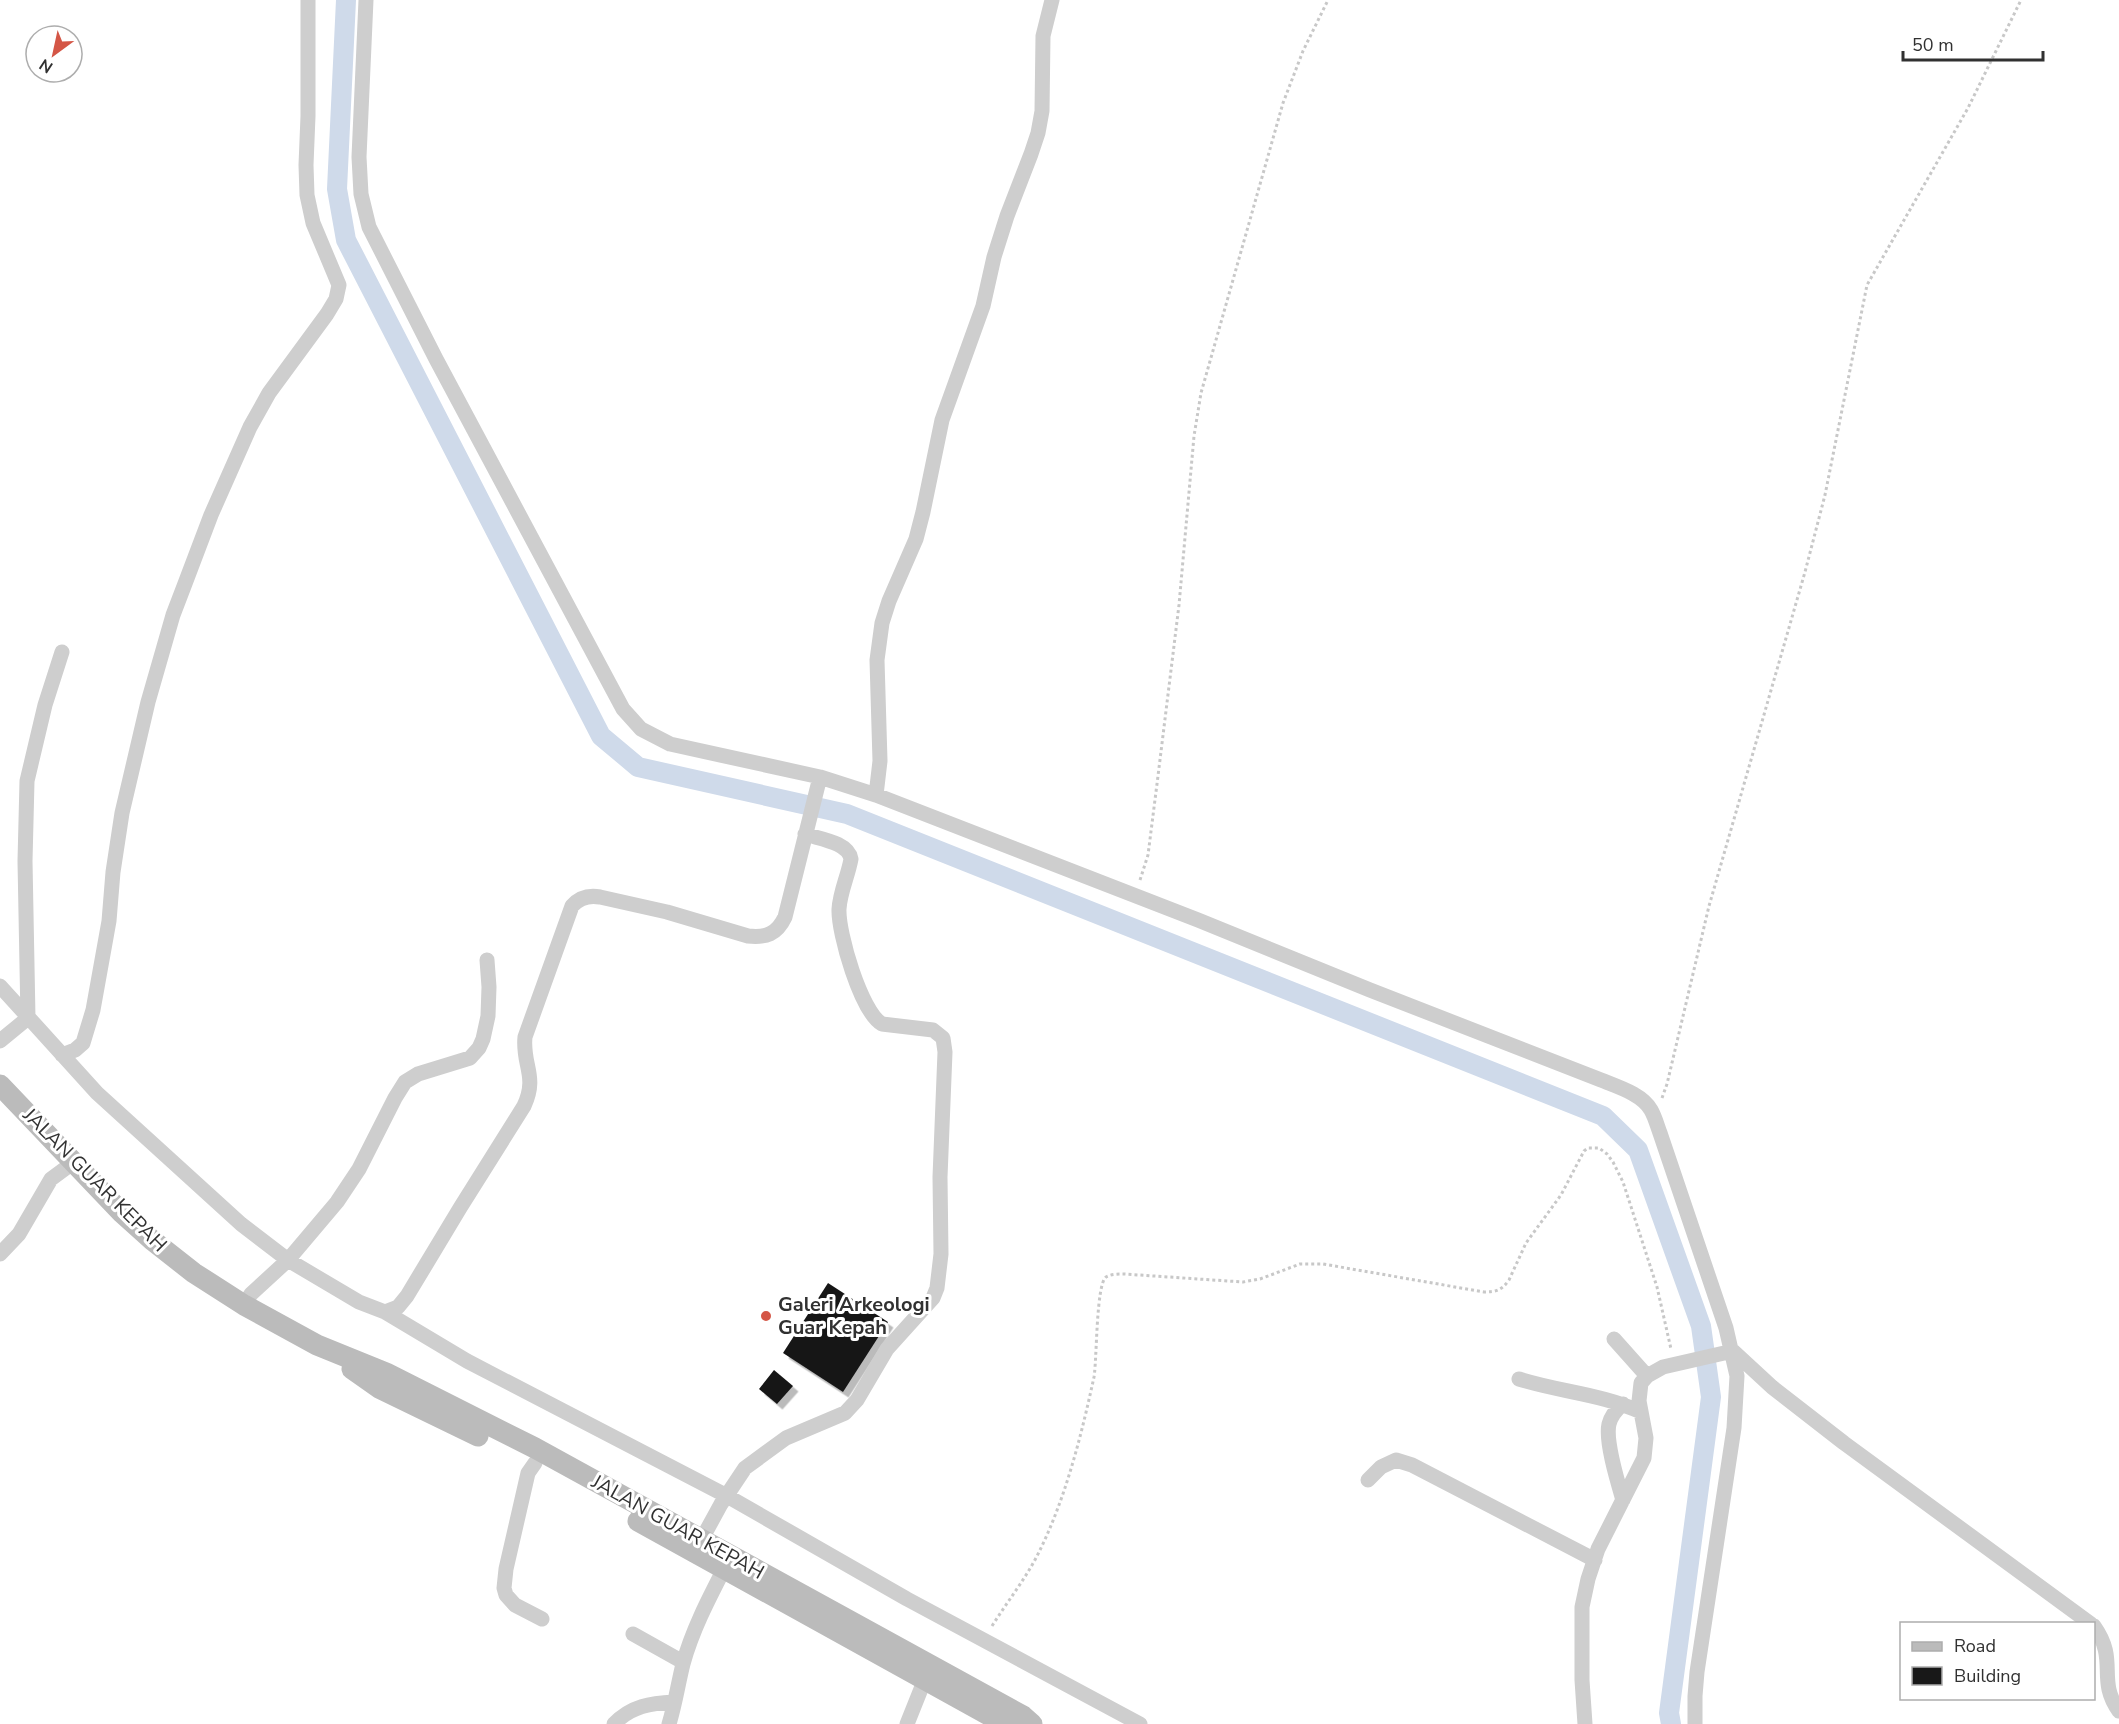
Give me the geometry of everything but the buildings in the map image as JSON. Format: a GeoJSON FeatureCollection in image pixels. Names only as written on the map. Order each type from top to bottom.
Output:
{"type":"FeatureCollection","features":[{"type":"Feature","properties":{"kind":"main road","name":"JALAN GUAR KEPAH"},"geometry":{"type":"LineString","coordinates":[[0,1085],[122,1213],[194,1274],[247,1300],[380,1388],[702,1540],[724,1569],[1005,1724]]}},
{"type":"Feature","properties":{"kind":"main road","name":"JALAN GUAR KEPAH"},"geometry":{"type":"LineString","coordinates":[[317,1345],[386,1373],[525,1443],[933,1666],[1023,1716],[1032,1724]]}},
{"type":"Feature","properties":{"kind":"street"},"geometry":{"type":"LineString","coordinates":[[62,1055],[75,1050],[82,1043],[93,1010],[107,931],[122,813],[148,702],[173,615],[211,515],[250,427],[269,393],[336,299],[339,285],[313,223],[307,195],[308,0]]}},
{"type":"Feature","properties":{"kind":"street"},"geometry":{"type":"LineString","coordinates":[[366,0],[359,157],[361,194],[369,227],[436,359],[623,709],[641,729],[670,744],[818,784],[876,795],[1615,1086],[1642,1100],[1652,1110],[1733,1351],[1738,1384],[1697,1671],[1695,1724]]}},
{"type":"Feature","properties":{"kind":"street"},"geometry":{"type":"LineString","coordinates":[[876,795],[879,761],[877,660],[880,632],[889,601],[916,539],[942,420],[980,316],[1006,216],[1038,133],[1042,111],[1043,36],[1052,0]]}},
{"type":"Feature","properties":{"kind":"street"},"geometry":{"type":"LineString","coordinates":[[28,1018],[25,873],[27,781],[45,705],[62,652]]}},
{"type":"Feature","properties":{"kind":"street"},"geometry":{"type":"LineString","coordinates":[[386,1312],[398,1307],[407,1296],[524,1106],[530,1092],[531,1079],[524,1051],[525,1037],[566,918],[575,902],[586,897],[600,897],[667,912],[748,936],[766,936],[778,930],[785,917],[818,784]]}},
{"type":"Feature","properties":{"kind":"street"},"geometry":{"type":"LineString","coordinates":[[702,1540],[745,1468],[776,1444],[797,1432],[839,1417],[852,1406],[887,1349],[933,1298],[938,1288],[945,1052],[943,1038],[933,1030],[882,1024],[876,1021],[867,1008],[851,966],[839,918],[841,898],[850,866],[850,854],[843,847],[806,829]]}},
{"type":"Feature","properties":{"kind":"street"},"geometry":{"type":"LineString","coordinates":[[247,1300],[345,1191],[405,1082],[418,1074],[470,1058],[478,1048],[483,1039],[488,1016],[487,960]]}},
{"type":"Feature","properties":{"kind":"street"},"geometry":{"type":"LineString","coordinates":[[0,986],[97,1093],[282,1263],[359,1302],[386,1312],[467,1360],[1140,1724]]}},
{"type":"Feature","properties":{"kind":"street"},"geometry":{"type":"LineString","coordinates":[[0,1041],[28,1018]]}},
{"type":"Feature","properties":{"kind":"street"},"geometry":{"type":"LineString","coordinates":[[0,1254],[19,1234],[51,1179],[74,1162]]}},
{"type":"Feature","properties":{"kind":"street"},"geometry":{"type":"LineString","coordinates":[[1614,1339],[1647,1376]]}},
{"type":"Feature","properties":{"kind":"street"},"geometry":{"type":"LineString","coordinates":[[1585,1724],[1582,1680],[1582,1607],[1595,1560],[1644,1458],[1646,1438],[1639,1401],[1639,1388],[1647,1376],[1677,1363],[1733,1351]]}},
{"type":"Feature","properties":{"kind":"street"},"geometry":{"type":"LineString","coordinates":[[1733,1351],[1772,1387],[1844,1443],[2089,1622]]}},
{"type":"Feature","properties":{"kind":"street"},"geometry":{"type":"LineString","coordinates":[[1519,1379],[1609,1399],[1641,1412]]}},
{"type":"Feature","properties":{"kind":"street"},"geometry":{"type":"LineString","coordinates":[[1623,1404],[1611,1418],[1608,1431],[1614,1469],[1623,1500]]}},
{"type":"Feature","properties":{"kind":"street"},"geometry":{"type":"LineString","coordinates":[[1368,1480],[1381,1467],[1396,1460],[1412,1465],[1595,1560]]}},
{"type":"Feature","properties":{"kind":"street"},"geometry":{"type":"LineString","coordinates":[[535,1463],[528,1473],[506,1569],[504,1588],[515,1605],[542,1619]]}},
{"type":"Feature","properties":{"kind":"street"},"geometry":{"type":"LineString","coordinates":[[669,1724],[683,1662],[703,1609],[724,1569]]}},
{"type":"Feature","properties":{"kind":"street"},"geometry":{"type":"LineString","coordinates":[[2095,1626],[2103,1632],[2118,1635]]}},
{"type":"Feature","properties":{"kind":"street"},"geometry":{"type":"LineString","coordinates":[[2095,1627],[2112,1643],[2117,1656],[2112,1694],[2114,1704],[2119,1711]]}},
{"type":"Feature","properties":{"kind":"street"},"geometry":{"type":"LineString","coordinates":[[633,1634],[683,1662]]}},
{"type":"Feature","properties":{"kind":"street"},"geometry":{"type":"LineString","coordinates":[[908,1724],[925,1678]]}},
{"type":"Feature","properties":{"kind":"street"},"geometry":{"type":"LineString","coordinates":[[614,1724],[643,1705],[674,1702]]}},
{"type":"Feature","properties":{"kind":"path"},"geometry":{"type":"LineString","coordinates":[[1133,896],[1148,855],[1179,605],[1194,436],[1201,393],[1280,112],[1296,68],[1328,0]]}},
{"type":"Feature","properties":{"kind":"path"},"geometry":{"type":"LineString","coordinates":[[1652,1110],[1660,1102],[1665,1091],[1706,918],[1805,572],[1825,495],[1867,285],[1882,255],[1953,136],[2021,0]]}},
{"type":"Feature","properties":{"kind":"path"},"geometry":{"type":"LineString","coordinates":[[984,1640],[1038,1554],[1065,1486],[1094,1377],[1101,1287],[1102,1282],[1109,1276],[1124,1274],[1243,1282],[1300,1264],[1316,1263],[1484,1292],[1497,1292],[1509,1280],[1526,1243],[1561,1195],[1584,1151],[1593,1147],[1607,1154],[1623,1182],[1638,1224],[1677,1363]]}},
{"type":"Feature","properties":{"kind":"waterway"},"geometry":{"type":"LineString","coordinates":[[346,0],[337,189],[346,240],[601,736],[638,767],[847,814],[1603,1116],[1638,1150],[1701,1326],[1711,1397],[1669,1713],[1671,1724]]}},
{"type":"Feature","properties":{"kind":"place","name":"Galeri Arkeologi Guar Kepah"},"geometry":{"type":"Point","coordinates":[766,1316]}}]}
